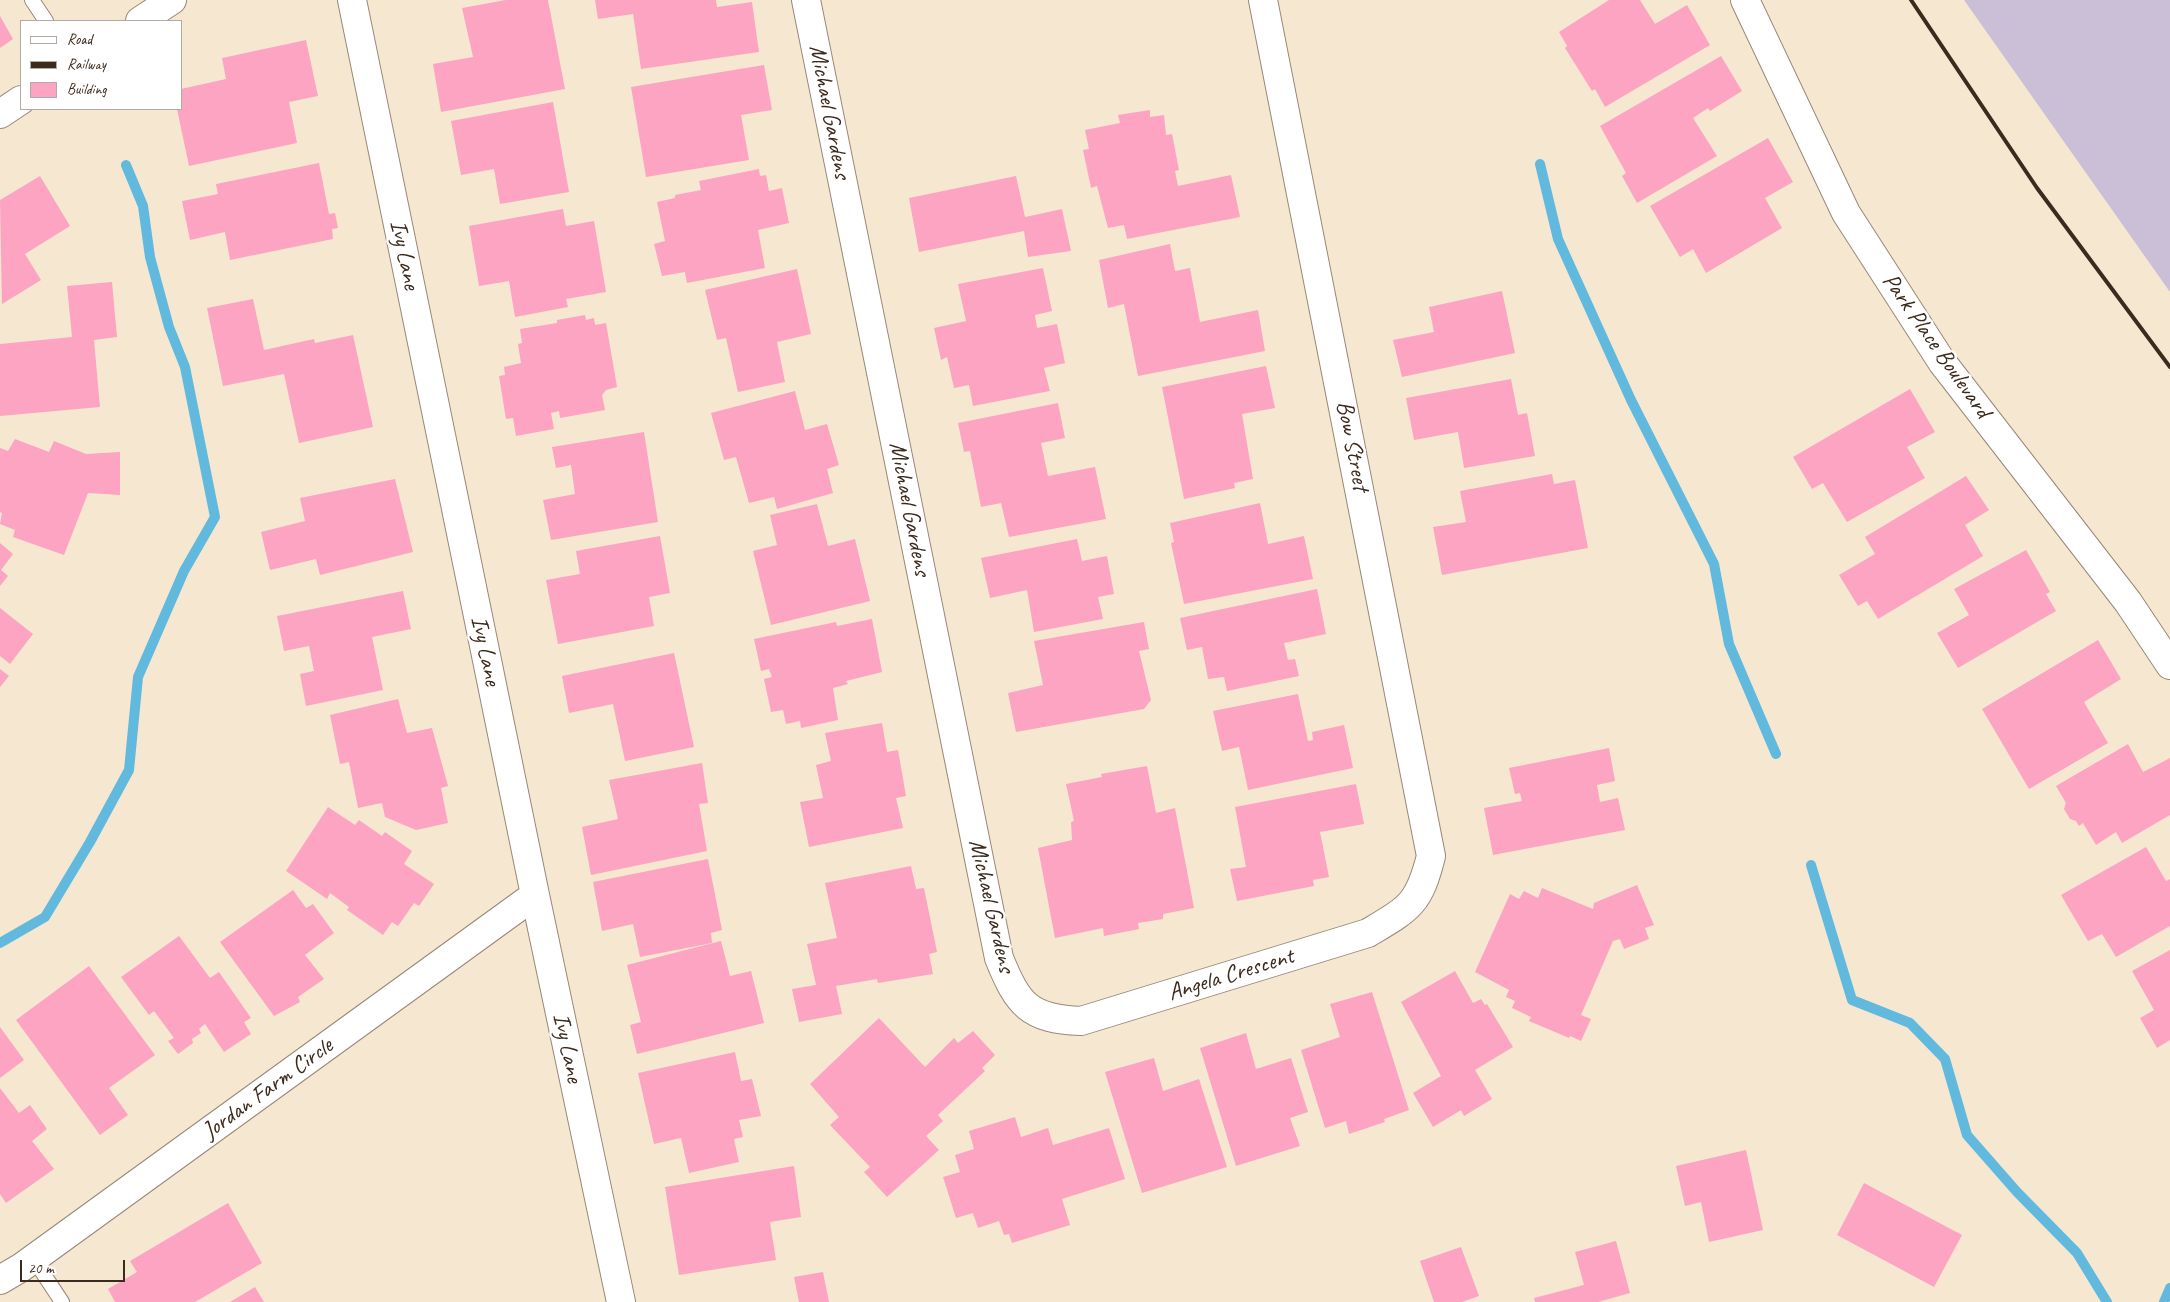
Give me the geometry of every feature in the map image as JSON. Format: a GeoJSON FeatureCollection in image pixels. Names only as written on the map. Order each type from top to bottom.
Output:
{"type":"FeatureCollection","features":[{"type":"Feature","properties":{"kind":"street"},"geometry":{"type":"LineString","coordinates":[[142,20],[172,0]]}},
{"type":"Feature","properties":{"kind":"street","name":"Ivy Lane"},"geometry":{"type":"LineString","coordinates":[[352,0],[535,896],[621,1302]]}},
{"type":"Feature","properties":{"kind":"street","name":"Michael Gardens"},"geometry":{"type":"LineString","coordinates":[[806,0],[999,958],[1010,987],[1030,1011]]}},
{"type":"Feature","properties":{"kind":"street","name":"Bow Street"},"geometry":{"type":"LineString","coordinates":[[1263,0],[1428,832],[1431,856],[1420,892]]}},
{"type":"Feature","properties":{"kind":"street","name":"Park Place Boulevard"},"geometry":{"type":"LineString","coordinates":[[1744,0],[1846,213],[1942,362],[2128,602],[2170,665]]}},
{"type":"Feature","properties":{"kind":"street"},"geometry":{"type":"LineString","coordinates":[[0,114],[20,101]]}},
{"type":"Feature","properties":{"kind":"street","name":"Angela Crescent"},"geometry":{"type":"LineString","coordinates":[[1030,1011],[1054,1020],[1081,1021],[1368,933],[1412,903],[1420,892]]}},
{"type":"Feature","properties":{"kind":"street","name":"Jordan Farm Circle"},"geometry":{"type":"LineString","coordinates":[[0,1280],[535,896]]}},
{"type":"Feature","properties":{"kind":"lane"},"geometry":{"type":"LineString","coordinates":[[32,0],[45,20]]}},
{"type":"Feature","properties":{"kind":"lane"},"geometry":{"type":"LineString","coordinates":[[33,1258],[62,1302]]}},
{"type":"Feature","properties":{"kind":"shaded area"},"geometry":{"type":"Polygon","coordinates":[[[1964,0],[2170,0],[2170,292],[1964,0]]]}},
{"type":"Feature","properties":{"kind":"building"},"geometry":{"type":"Polygon","coordinates":[[[506,0],[548,0],[565,89],[441,112],[433,64],[473,57],[462,8],[506,0]]]}},
{"type":"Feature","properties":{"kind":"building"},"geometry":{"type":"Polygon","coordinates":[[[595,0],[716,0],[717,7],[752,2],[759,52],[641,69],[633,14],[598,19],[595,0]]]}},
{"type":"Feature","properties":{"kind":"building"},"geometry":{"type":"Polygon","coordinates":[[[1609,0],[1640,0],[1655,24],[1687,5],[1710,45],[1605,107],[1595,89],[1592,91],[1565,48],[1567,46],[1559,32],[1609,0]]]}},
{"type":"Feature","properties":{"kind":"building"},"geometry":{"type":"Polygon","coordinates":[[[0,16],[13,39],[0,48],[0,16]]]}},
{"type":"Feature","properties":{"kind":"building"},"geometry":{"type":"Polygon","coordinates":[[[306,40],[318,96],[289,102],[297,143],[189,166],[177,110],[182,110],[182,89],[226,79],[222,58],[306,40]]]}},
{"type":"Feature","properties":{"kind":"building"},"geometry":{"type":"Polygon","coordinates":[[[1721,56],[1742,91],[1710,111],[1708,108],[1693,118],[1717,156],[1637,203],[1622,176],[1626,173],[1600,126],[1721,56]]]}},
{"type":"Feature","properties":{"kind":"building"},"geometry":{"type":"Polygon","coordinates":[[[764,65],[772,110],[741,115],[749,160],[646,177],[631,87],[764,65]]]}},
{"type":"Feature","properties":{"kind":"building"},"geometry":{"type":"Polygon","coordinates":[[[553,102],[569,192],[500,204],[494,169],[461,175],[451,121],[553,102]]]}},
{"type":"Feature","properties":{"kind":"building"},"geometry":{"type":"Polygon","coordinates":[[[1150,110],[1150,117],[1164,115],[1166,135],[1172,134],[1179,170],[1175,171],[1178,186],[1231,175],[1240,217],[1127,239],[1124,225],[1108,228],[1097,186],[1091,188],[1083,150],[1089,149],[1085,130],[1120,123],[1118,115],[1150,110]]]}},
{"type":"Feature","properties":{"kind":"building"},"geometry":{"type":"Polygon","coordinates":[[[1768,138],[1793,182],[1765,198],[1782,228],[1706,273],[1693,249],[1680,257],[1650,206],[1768,138]]]}},
{"type":"Feature","properties":{"kind":"building"},"geometry":{"type":"Polygon","coordinates":[[[319,163],[329,214],[335,213],[338,228],[332,229],[333,239],[230,260],[225,232],[190,240],[182,201],[218,194],[216,184],[319,163]]]}},
{"type":"Feature","properties":{"kind":"building"},"geometry":{"type":"Polygon","coordinates":[[[759,169],[760,176],[766,175],[769,191],[782,188],[789,223],[758,230],[765,268],[687,283],[685,272],[662,276],[654,244],[665,241],[657,202],[675,198],[675,195],[701,190],[699,181],[759,169]]]}},
{"type":"Feature","properties":{"kind":"building"},"geometry":{"type":"Polygon","coordinates":[[[40,176],[70,226],[25,254],[41,280],[2,304],[0,200],[40,176]]]}},
{"type":"Feature","properties":{"kind":"building"},"geometry":{"type":"Polygon","coordinates":[[[1016,176],[1025,217],[1062,209],[1071,251],[1028,257],[1024,231],[919,252],[909,198],[1016,176]]]}},
{"type":"Feature","properties":{"kind":"building"},"geometry":{"type":"Polygon","coordinates":[[[563,209],[566,226],[594,221],[606,292],[566,299],[568,307],[515,317],[509,281],[479,286],[469,226],[563,209]]]}},
{"type":"Feature","properties":{"kind":"building"},"geometry":{"type":"Polygon","coordinates":[[[1170,244],[1175,271],[1190,268],[1200,322],[1258,310],[1265,351],[1138,376],[1124,304],[1108,308],[1099,260],[1170,244]]]}},
{"type":"Feature","properties":{"kind":"building"},"geometry":{"type":"Polygon","coordinates":[[[1043,268],[1052,311],[1035,315],[1037,328],[1057,324],[1065,363],[1044,368],[1050,391],[973,406],[969,385],[954,388],[947,357],[941,360],[934,328],[966,321],[958,284],[1043,268]]]}},
{"type":"Feature","properties":{"kind":"building"},"geometry":{"type":"Polygon","coordinates":[[[797,269],[811,334],[777,342],[785,382],[738,392],[726,338],[717,340],[705,290],[797,269]]]}},
{"type":"Feature","properties":{"kind":"building"},"geometry":{"type":"Polygon","coordinates":[[[112,282],[117,337],[94,340],[100,407],[0,416],[0,344],[72,337],[67,286],[112,282]]]}},
{"type":"Feature","properties":{"kind":"building"},"geometry":{"type":"Polygon","coordinates":[[[1502,291],[1515,353],[1402,377],[1393,340],[1434,332],[1429,307],[1502,291]]]}},
{"type":"Feature","properties":{"kind":"building"},"geometry":{"type":"Polygon","coordinates":[[[253,299],[264,350],[314,339],[315,343],[353,335],[373,427],[299,443],[284,374],[223,386],[207,308],[253,299]]]}},
{"type":"Feature","properties":{"kind":"building"},"geometry":{"type":"Polygon","coordinates":[[[585,315],[586,320],[594,318],[595,325],[606,323],[617,387],[606,390],[602,395],[605,410],[560,418],[559,411],[551,413],[554,429],[516,436],[513,418],[506,419],[499,376],[505,375],[504,367],[521,363],[518,344],[522,343],[520,329],[557,323],[557,320],[585,315]]]}},
{"type":"Feature","properties":{"kind":"building"},"geometry":{"type":"Polygon","coordinates":[[[1266,366],[1275,408],[1242,414],[1253,479],[1234,483],[1235,488],[1184,499],[1162,387],[1266,366]]]}},
{"type":"Feature","properties":{"kind":"building"},"geometry":{"type":"Polygon","coordinates":[[[1511,379],[1518,415],[1527,413],[1535,456],[1464,468],[1458,432],[1414,440],[1406,398],[1511,379]]]}},
{"type":"Feature","properties":{"kind":"building"},"geometry":{"type":"Polygon","coordinates":[[[1910,389],[1935,432],[1907,447],[1925,478],[1847,522],[1823,483],[1812,489],[1793,457],[1910,389]]]}},
{"type":"Feature","properties":{"kind":"building"},"geometry":{"type":"Polygon","coordinates":[[[795,391],[805,430],[827,424],[839,465],[827,469],[833,493],[777,509],[774,497],[749,503],[736,457],[724,460],[711,413],[795,391]]]}},
{"type":"Feature","properties":{"kind":"building"},"geometry":{"type":"Polygon","coordinates":[[[1058,403],[1065,438],[1041,443],[1048,476],[1095,467],[1106,519],[1009,537],[1001,503],[981,507],[970,451],[964,452],[958,423],[1058,403]]]}},
{"type":"Feature","properties":{"kind":"building"},"geometry":{"type":"Polygon","coordinates":[[[644,432],[658,522],[551,540],[543,500],[575,494],[571,465],[556,468],[552,447],[644,432]]]}},
{"type":"Feature","properties":{"kind":"building"},"geometry":{"type":"Polygon","coordinates":[[[15,439],[49,452],[54,441],[86,454],[120,452],[120,495],[88,493],[64,555],[13,537],[15,530],[0,524],[2,513],[0,512],[0,448],[8,451],[15,439]]]}},
{"type":"Feature","properties":{"kind":"building"},"geometry":{"type":"Polygon","coordinates":[[[1552,474],[1554,484],[1575,480],[1588,548],[1442,575],[1433,527],[1466,522],[1460,491],[1552,474]]]}},
{"type":"Feature","properties":{"kind":"building"},"geometry":{"type":"Polygon","coordinates":[[[1966,476],[1989,510],[1965,525],[1983,556],[1878,619],[1867,601],[1858,606],[1839,575],[1875,554],[1865,537],[1966,476]]]}},
{"type":"Feature","properties":{"kind":"building"},"geometry":{"type":"Polygon","coordinates":[[[395,479],[413,552],[320,575],[316,559],[270,570],[261,532],[305,521],[300,498],[395,479]]]}},
{"type":"Feature","properties":{"kind":"building"},"geometry":{"type":"Polygon","coordinates":[[[1260,503],[1268,544],[1304,536],[1313,579],[1184,604],[1171,543],[1174,542],[1170,523],[1260,503]]]}},
{"type":"Feature","properties":{"kind":"building"},"geometry":{"type":"Polygon","coordinates":[[[817,504],[828,546],[855,539],[870,601],[771,625],[753,551],[777,545],[770,515],[817,504]]]}},
{"type":"Feature","properties":{"kind":"building"},"geometry":{"type":"Polygon","coordinates":[[[660,536],[670,593],[649,597],[654,626],[558,644],[546,580],[580,574],[576,551],[660,536]]]}},
{"type":"Feature","properties":{"kind":"building"},"geometry":{"type":"Polygon","coordinates":[[[1077,539],[1082,561],[1107,556],[1114,594],[1098,597],[1103,619],[1034,632],[1027,590],[990,598],[981,558],[1077,539]]]}},
{"type":"Feature","properties":{"kind":"building"},"geometry":{"type":"Polygon","coordinates":[[[0,543],[13,554],[1,570],[8,576],[0,586],[0,543]]]}},
{"type":"Feature","properties":{"kind":"building"},"geometry":{"type":"Polygon","coordinates":[[[2026,550],[2050,592],[2046,594],[2056,611],[1958,668],[1937,633],[1969,615],[1954,589],[2026,550]]]}},
{"type":"Feature","properties":{"kind":"building"},"geometry":{"type":"Polygon","coordinates":[[[1317,589],[1326,634],[1284,643],[1288,660],[1295,659],[1299,676],[1227,691],[1224,677],[1208,679],[1202,647],[1187,650],[1180,618],[1317,589]]]}},
{"type":"Feature","properties":{"kind":"building"},"geometry":{"type":"Polygon","coordinates":[[[403,591],[411,629],[372,637],[383,690],[306,706],[300,674],[314,671],[309,646],[284,651],[277,616],[403,591]]]}},
{"type":"Feature","properties":{"kind":"building"},"geometry":{"type":"Polygon","coordinates":[[[0,608],[33,634],[10,664],[0,656],[0,608]]]}},
{"type":"Feature","properties":{"kind":"building"},"geometry":{"type":"Polygon","coordinates":[[[872,619],[882,672],[846,681],[848,684],[833,688],[838,720],[801,728],[800,721],[786,724],[783,710],[771,712],[764,679],[772,677],[769,669],[761,671],[754,639],[836,622],[837,626],[872,619]]]}},
{"type":"Feature","properties":{"kind":"building"},"geometry":{"type":"Polygon","coordinates":[[[1144,622],[1149,649],[1139,651],[1151,700],[1144,709],[1016,732],[1008,693],[1043,685],[1034,641],[1144,622]]]}},
{"type":"Feature","properties":{"kind":"building"},"geometry":{"type":"Polygon","coordinates":[[[2098,640],[2121,679],[2084,702],[2108,743],[2029,789],[1982,709],[2098,640]]]}},
{"type":"Feature","properties":{"kind":"building"},"geometry":{"type":"Polygon","coordinates":[[[674,653],[694,747],[625,761],[613,704],[569,713],[562,676],[674,653]]]}},
{"type":"Feature","properties":{"kind":"building"},"geometry":{"type":"Polygon","coordinates":[[[0,669],[9,676],[0,687],[0,669]]]}},
{"type":"Feature","properties":{"kind":"building"},"geometry":{"type":"Polygon","coordinates":[[[1298,694],[1308,741],[1313,740],[1312,732],[1344,725],[1353,768],[1248,790],[1239,747],[1222,751],[1213,711],[1298,694]]]}},
{"type":"Feature","properties":{"kind":"building"},"geometry":{"type":"Polygon","coordinates":[[[398,699],[407,733],[432,728],[448,786],[441,788],[448,823],[416,830],[385,817],[382,803],[358,808],[349,762],[340,764],[330,715],[398,699]]]}},
{"type":"Feature","properties":{"kind":"building"},"geometry":{"type":"Polygon","coordinates":[[[882,723],[887,752],[898,750],[906,796],[896,798],[903,828],[809,847],[800,802],[823,798],[816,765],[831,761],[825,733],[882,723]]]}},
{"type":"Feature","properties":{"kind":"building"},"geometry":{"type":"Polygon","coordinates":[[[2128,744],[2143,772],[2170,758],[2170,815],[2122,843],[2116,832],[2096,845],[2083,823],[2079,826],[2076,821],[2070,819],[2064,809],[2066,803],[2056,786],[2128,744]]]}},
{"type":"Feature","properties":{"kind":"building"},"geometry":{"type":"Polygon","coordinates":[[[1609,748],[1615,781],[1597,785],[1600,802],[1618,798],[1625,830],[1493,855],[1484,808],[1522,801],[1520,793],[1515,794],[1509,768],[1609,748]]]}},
{"type":"Feature","properties":{"kind":"building"},"geometry":{"type":"Polygon","coordinates":[[[702,763],[708,803],[699,804],[707,851],[591,875],[582,827],[618,819],[609,780],[702,763]]]}},
{"type":"Feature","properties":{"kind":"building"},"geometry":{"type":"Polygon","coordinates":[[[1147,766],[1156,813],[1175,808],[1194,908],[1163,914],[1163,919],[1138,923],[1139,929],[1104,936],[1103,928],[1055,938],[1038,848],[1072,840],[1071,822],[1074,821],[1066,784],[1102,777],[1101,774],[1147,766]]]}},
{"type":"Feature","properties":{"kind":"building"},"geometry":{"type":"Polygon","coordinates":[[[1356,784],[1364,824],[1320,832],[1329,877],[1313,880],[1314,886],[1237,901],[1230,869],[1246,867],[1235,807],[1356,784]]]}},
{"type":"Feature","properties":{"kind":"building"},"geometry":{"type":"Polygon","coordinates":[[[328,807],[355,825],[359,820],[382,836],[385,832],[412,851],[404,864],[434,884],[419,906],[414,903],[398,926],[392,922],[383,935],[347,910],[349,907],[330,893],[327,899],[286,871],[328,807]]]}},
{"type":"Feature","properties":{"kind":"building"},"geometry":{"type":"Polygon","coordinates":[[[2146,847],[2166,881],[2170,879],[2170,926],[2116,957],[2102,934],[2088,941],[2061,895],[2146,847]]]}},
{"type":"Feature","properties":{"kind":"building"},"geometry":{"type":"Polygon","coordinates":[[[708,859],[722,930],[711,933],[712,943],[640,957],[633,924],[602,931],[593,882],[708,859]]]}},
{"type":"Feature","properties":{"kind":"building"},"geometry":{"type":"Polygon","coordinates":[[[911,866],[916,889],[924,888],[937,952],[929,954],[933,974],[878,983],[877,979],[836,986],[842,1014],[799,1022],[792,989],[816,985],[807,944],[837,938],[825,883],[911,866]]]}},
{"type":"Feature","properties":{"kind":"building"},"geometry":{"type":"Polygon","coordinates":[[[1637,885],[1654,925],[1645,928],[1649,939],[1624,949],[1620,939],[1613,941],[1581,1015],[1591,1019],[1581,1041],[1570,1036],[1569,1038],[1529,1021],[1531,1017],[1512,1008],[1515,1001],[1506,997],[1509,990],[1475,972],[1510,894],[1519,899],[1524,891],[1538,898],[1542,888],[1593,909],[1594,903],[1637,885]]]}},
{"type":"Feature","properties":{"kind":"building"},"geometry":{"type":"Polygon","coordinates":[[[293,890],[306,908],[313,904],[334,933],[305,955],[324,979],[298,997],[300,1002],[274,1016],[220,942],[293,890]]]}},
{"type":"Feature","properties":{"kind":"building"},"geometry":{"type":"Polygon","coordinates":[[[179,936],[210,978],[219,972],[251,1018],[244,1022],[251,1034],[224,1052],[205,1024],[199,1029],[201,1033],[192,1039],[193,1043],[178,1054],[168,1041],[174,1038],[154,1011],[149,1015],[121,977],[179,936]]]}},
{"type":"Feature","properties":{"kind":"building"},"geometry":{"type":"Polygon","coordinates":[[[721,941],[730,976],[751,971],[764,1023],[637,1054],[630,1025],[641,1022],[627,965],[721,941]]]}},
{"type":"Feature","properties":{"kind":"building"},"geometry":{"type":"Polygon","coordinates":[[[2170,950],[2170,1040],[2157,1048],[2140,1018],[2154,1010],[2132,971],[2170,950]]]}},
{"type":"Feature","properties":{"kind":"building"},"geometry":{"type":"Polygon","coordinates":[[[89,966],[155,1055],[109,1088],[128,1115],[100,1135],[16,1020],[89,966]]]}},
{"type":"Feature","properties":{"kind":"building"},"geometry":{"type":"Polygon","coordinates":[[[1455,971],[1473,1003],[1481,999],[1485,1005],[1487,1004],[1513,1047],[1475,1070],[1492,1099],[1464,1116],[1461,1110],[1433,1127],[1413,1093],[1441,1076],[1401,1002],[1455,971]]]}},
{"type":"Feature","properties":{"kind":"building"},"geometry":{"type":"Polygon","coordinates":[[[1372,992],[1409,1110],[1384,1119],[1385,1122],[1349,1134],[1346,1121],[1325,1128],[1301,1050],[1340,1037],[1330,1004],[1372,992]]]}},
{"type":"Feature","properties":{"kind":"building"},"geometry":{"type":"Polygon","coordinates":[[[879,1018],[925,1067],[954,1038],[958,1043],[973,1031],[995,1055],[982,1068],[985,1071],[938,1115],[943,1121],[926,1136],[939,1150],[887,1197],[864,1172],[870,1167],[830,1125],[839,1117],[810,1084],[879,1018]]]}},
{"type":"Feature","properties":{"kind":"building"},"geometry":{"type":"Polygon","coordinates":[[[0,1027],[24,1060],[0,1078],[0,1027]]]}},
{"type":"Feature","properties":{"kind":"building"},"geometry":{"type":"Polygon","coordinates":[[[1246,1033],[1256,1069],[1291,1058],[1308,1112],[1290,1118],[1300,1146],[1236,1166],[1200,1048],[1246,1033]]]}},
{"type":"Feature","properties":{"kind":"building"},"geometry":{"type":"Polygon","coordinates":[[[735,1052],[741,1081],[752,1079],[761,1116],[739,1120],[743,1137],[734,1139],[739,1162],[689,1173],[681,1138],[654,1144],[638,1073],[735,1052]]]}},
{"type":"Feature","properties":{"kind":"building"},"geometry":{"type":"Polygon","coordinates":[[[1154,1058],[1163,1091],[1199,1079],[1227,1167],[1142,1193],[1105,1072],[1154,1058]]]}},
{"type":"Feature","properties":{"kind":"building"},"geometry":{"type":"Polygon","coordinates":[[[0,1088],[19,1113],[30,1105],[47,1129],[32,1141],[54,1169],[6,1203],[0,1194],[0,1088]]]}},
{"type":"Feature","properties":{"kind":"building"},"geometry":{"type":"Polygon","coordinates":[[[1015,1117],[1021,1137],[1048,1128],[1053,1145],[1109,1128],[1125,1179],[1062,1199],[1070,1225],[1012,1243],[1009,1234],[1004,1235],[999,1221],[978,1228],[973,1213],[956,1218],[943,1177],[960,1172],[955,1155],[974,1149],[969,1131],[1015,1117]]]}},
{"type":"Feature","properties":{"kind":"building"},"geometry":{"type":"Polygon","coordinates":[[[1746,1150],[1763,1230],[1709,1242],[1701,1202],[1685,1206],[1676,1166],[1746,1150]]]}},
{"type":"Feature","properties":{"kind":"building"},"geometry":{"type":"Polygon","coordinates":[[[794,1166],[801,1217],[770,1222],[776,1260],[679,1275],[665,1187],[794,1166]]]}},
{"type":"Feature","properties":{"kind":"building"},"geometry":{"type":"Polygon","coordinates":[[[1864,1183],[1962,1235],[1934,1287],[1837,1235],[1864,1183]]]}},
{"type":"Feature","properties":{"kind":"building"},"geometry":{"type":"Polygon","coordinates":[[[228,1203],[262,1263],[195,1302],[115,1302],[108,1289],[137,1272],[130,1261],[228,1203]]]}},
{"type":"Feature","properties":{"kind":"building"},"geometry":{"type":"Polygon","coordinates":[[[1616,1241],[1630,1293],[1598,1302],[1535,1302],[1534,1298],[1584,1285],[1575,1252],[1616,1241]]]}},
{"type":"Feature","properties":{"kind":"building"},"geometry":{"type":"Polygon","coordinates":[[[1461,1247],[1479,1296],[1462,1302],[1434,1302],[1420,1261],[1461,1247]]]}},
{"type":"Feature","properties":{"kind":"building"},"geometry":{"type":"Polygon","coordinates":[[[823,1272],[829,1302],[799,1302],[794,1277],[823,1272]]]}},
{"type":"Feature","properties":{"kind":"building"},"geometry":{"type":"Polygon","coordinates":[[[255,1287],[264,1302],[230,1302],[255,1287]]]}},
{"type":"Feature","properties":{"kind":"waterway"},"geometry":{"type":"LineString","coordinates":[[1540,164],[1558,239],[1631,400],[1714,564],[1729,644],[1776,754]]}},
{"type":"Feature","properties":{"kind":"waterway"},"geometry":{"type":"LineString","coordinates":[[0,943],[45,917],[90,842],[129,770],[138,677],[184,571],[215,517],[185,367],[169,327],[150,257],[143,206],[126,165]]}},
{"type":"Feature","properties":{"kind":"waterway"},"geometry":{"type":"LineString","coordinates":[[1811,865],[1852,1000],[1910,1023],[1945,1059],[1967,1135],[2017,1192],[2077,1253],[2107,1302]]}},
{"type":"Feature","properties":{"kind":"waterway"},"geometry":{"type":"LineString","coordinates":[[2164,1302],[2170,1288]]}},
{"type":"Feature","properties":{"kind":"railway"},"geometry":{"type":"LineString","coordinates":[[1911,0],[2037,188],[2170,367]]}}]}
